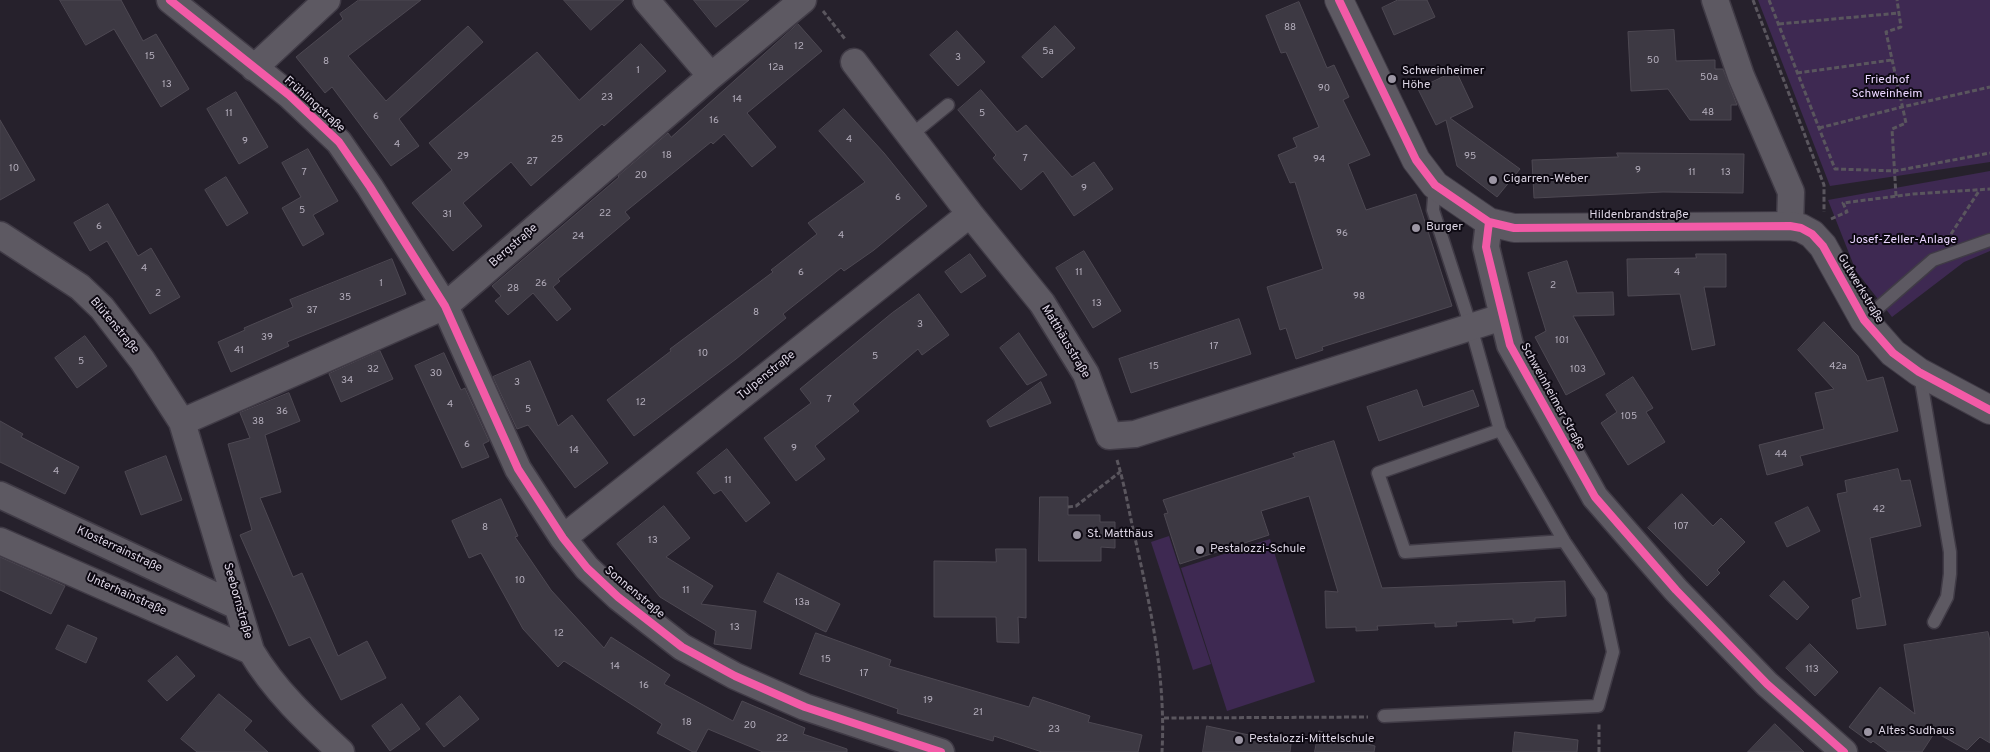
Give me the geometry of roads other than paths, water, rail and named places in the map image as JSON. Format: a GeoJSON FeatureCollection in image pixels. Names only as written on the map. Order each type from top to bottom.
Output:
{"type":"FeatureCollection","features":[{"type":"Feature","properties":{"kind":"street","name":"Frühlingstraße"},"geometry":{"type":"LineString","coordinates":[[170,0],[289,95],[338,142],[370,187],[445,306]]}},
{"type":"Feature","properties":{"kind":"street"},"geometry":{"type":"LineString","coordinates":[[254,68],[327,0]]}},
{"type":"Feature","properties":{"kind":"street"},"geometry":{"type":"LineString","coordinates":[[646,0],[711,76]]}},
{"type":"Feature","properties":{"kind":"street"},"geometry":{"type":"LineString","coordinates":[[1339,0],[1416,160],[1435,185],[1489,222]]}},
{"type":"Feature","properties":{"kind":"street"},"geometry":{"type":"LineString","coordinates":[[1715,0],[1741,76],[1792,192],[1790,226]]}},
{"type":"Feature","properties":{"kind":"street","name":"Bergstraße"},"geometry":{"type":"LineString","coordinates":[[182,422],[445,306],[711,76],[810,2]]}},
{"type":"Feature","properties":{"kind":"street","name":"Matthäusstraße"},"geometry":{"type":"LineString","coordinates":[[854,62],[1047,311],[1086,374],[1109,436],[1135,434],[1471,326]]}},
{"type":"Feature","properties":{"kind":"street","name":"Tulpenstraße"},"geometry":{"type":"LineString","coordinates":[[563,538],[970,214]]}},
{"type":"Feature","properties":{"kind":"street","name":"Hildenbrandstraße"},"geometry":{"type":"LineString","coordinates":[[1489,222],[1514,228],[1790,226]]}},
{"type":"Feature","properties":{"kind":"street","name":"Schweinheimer Straße"},"geometry":{"type":"LineString","coordinates":[[1489,222],[1486,247],[1510,345],[1527,379],[1595,497],[1676,590],[1766,684],[1844,752]]}},
{"type":"Feature","properties":{"kind":"street","name":"Gutwerkstraße"},"geometry":{"type":"LineString","coordinates":[[1790,226],[1801,228],[1812,234],[1822,246],[1864,320],[1893,353],[1919,372],[1990,410]]}},
{"type":"Feature","properties":{"kind":"street","name":"Blütenstraße"},"geometry":{"type":"LineString","coordinates":[[0,235],[80,287],[102,308],[142,360],[182,422]]}},
{"type":"Feature","properties":{"kind":"street","name":"Sonnenstraße"},"geometry":{"type":"LineString","coordinates":[[445,306],[518,469],[563,538],[587,568],[618,597],[682,648],[735,676],[805,707],[941,752]]}},
{"type":"Feature","properties":{"kind":"street"},"geometry":{"type":"LineString","coordinates":[[1471,326],[1502,317]]}},
{"type":"Feature","properties":{"kind":"street","name":"Seebornstraße"},"geometry":{"type":"LineString","coordinates":[[182,422],[251,651],[259,665],[285,697],[316,730],[341,752]]}},
{"type":"Feature","properties":{"kind":"street","name":"Klosterrainstraße"},"geometry":{"type":"LineString","coordinates":[[0,495],[237,606]]}},
{"type":"Feature","properties":{"kind":"street","name":"Unterhainstraße"},"geometry":{"type":"LineString","coordinates":[[0,541],[139,600],[251,651]]}},
{"type":"Feature","properties":{"kind":"lane"},"geometry":{"type":"LineString","coordinates":[[910,136],[948,106]]}},
{"type":"Feature","properties":{"kind":"lane"},"geometry":{"type":"LineString","coordinates":[[1384,716],[1598,706],[1613,652],[1601,596],[1564,541],[1500,430],[1471,326],[1433,210],[1435,185]]}},
{"type":"Feature","properties":{"kind":"lane"},"geometry":{"type":"LineString","coordinates":[[1864,320],[1933,260],[1990,240]]}},
{"type":"Feature","properties":{"kind":"lane"},"geometry":{"type":"LineString","coordinates":[[1919,372],[1950,552],[1947,597],[1934,622]]}},
{"type":"Feature","properties":{"kind":"lane"},"geometry":{"type":"LineString","coordinates":[[1500,430],[1378,474],[1405,552],[1564,541]]}},
{"type":"Feature","properties":{"kind":"place","name":"Schweinheimer Höhe"},"geometry":{"type":"Point","coordinates":[1392,79]}},
{"type":"Feature","properties":{"kind":"place","name":"Cigarren-Weber"},"geometry":{"type":"Point","coordinates":[1493,180]}},
{"type":"Feature","properties":{"kind":"place","name":"Burger"},"geometry":{"type":"Point","coordinates":[1416,228]}},
{"type":"Feature","properties":{"kind":"place","name":"St. Matthäus"},"geometry":{"type":"Point","coordinates":[1077,535]}},
{"type":"Feature","properties":{"kind":"place","name":"Pestalozzi-Schule"},"geometry":{"type":"Point","coordinates":[1200,550]}},
{"type":"Feature","properties":{"kind":"place","name":"Altes Sudhaus"},"geometry":{"type":"Point","coordinates":[1868,732]}},
{"type":"Feature","properties":{"kind":"place","name":"Pestalozzi-Mittelschule"},"geometry":{"type":"Point","coordinates":[1239,740]}},
{"type":"Feature","properties":{"kind":"park label","name":"Friedhof Schweinheim"},"geometry":{"type":"Point","coordinates":[1887,88]}},
{"type":"Feature","properties":{"kind":"park label","name":"Josef-Zeller-Anlage"},"geometry":{"type":"Point","coordinates":[1903,241]}}]}
